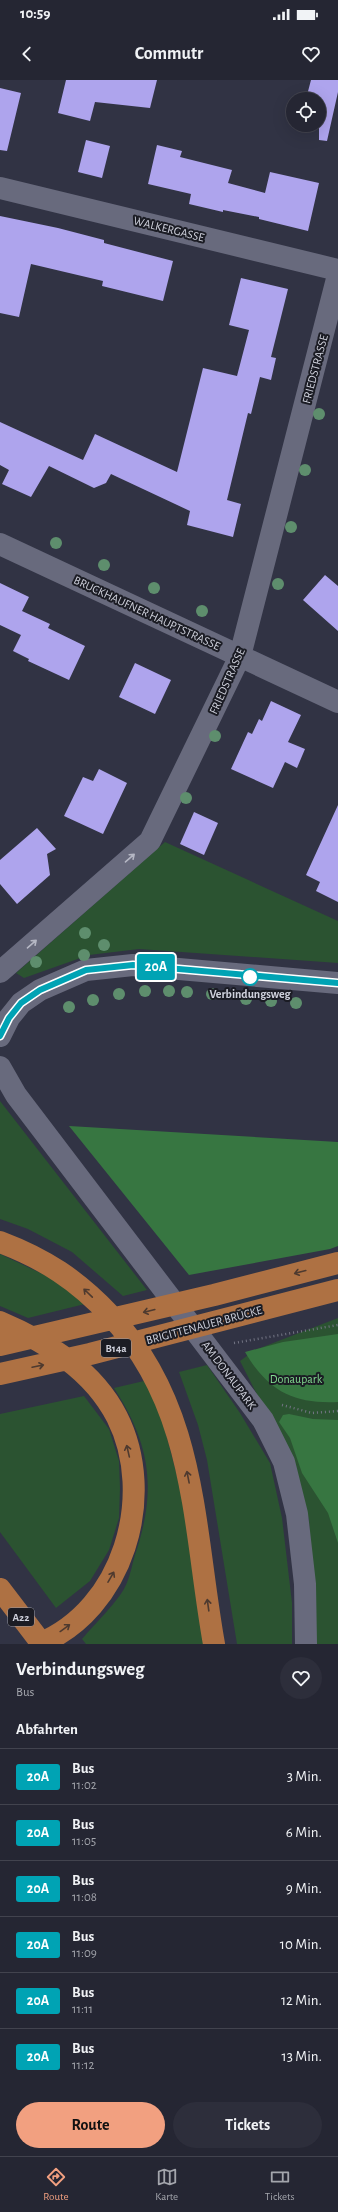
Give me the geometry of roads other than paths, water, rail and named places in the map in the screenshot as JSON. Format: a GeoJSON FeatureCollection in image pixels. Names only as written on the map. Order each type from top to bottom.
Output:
{"type":"FeatureCollection","features":[{"type":"Feature","properties":{"kind":"highway"},"geometry":{"type":"LineString","coordinates":[[0,1242],[36,1257],[79,1284],[121,1326],[155,1376],[167,1401],[178,1435],[188,1477],[214,1644]]}},
{"type":"Feature","properties":{"kind":"highway","name":"B14a"},"geometry":{"type":"LineString","coordinates":[[0,1345],[214,1295],[338,1263]]}},
{"type":"Feature","properties":{"kind":"highway","name":"BRIGITTENAUER BRÜCKE"},"geometry":{"type":"LineString","coordinates":[[0,1374],[90,1354],[338,1290]]}},
{"type":"Feature","properties":{"kind":"highway"},"geometry":{"type":"LineString","coordinates":[[0,1322],[44,1343],[78,1369],[104,1398],[117,1417],[125,1439],[133,1486],[128,1537],[118,1565],[107,1584],[88,1608],[73,1622],[40,1644]]}},
{"type":"Feature","properties":{"kind":"highway","name":"A22"},"geometry":{"type":"LineString","coordinates":[[0,1589],[40,1644]]}},
{"type":"Feature","properties":{"kind":"street","name":"WALKERGASSE"},"geometry":{"type":"LineString","coordinates":[[0,188],[338,270]]}},
{"type":"Feature","properties":{"kind":"street","name":"FRIEDSTRASSE"},"geometry":{"type":"LineString","coordinates":[[1,969],[150,841],[240,656],[338,275]]}},
{"type":"Feature","properties":{"kind":"street","name":"BRUCKHAUFNER HAUPTSTRASSE"},"geometry":{"type":"LineString","coordinates":[[0,544],[338,702]]}},
{"type":"Feature","properties":{"kind":"street"},"geometry":{"type":"LineString","coordinates":[[0,1036],[9,1018],[21,1003],[40,990],[86,970],[133,965],[338,983]]}},
{"type":"Feature","properties":{"kind":"street","name":"AM DONAUPARK"},"geometry":{"type":"LineString","coordinates":[[0,1067],[16,1095],[263,1420],[284,1462],[297,1514],[305,1584],[306,1644]]}},
{"type":"Feature","properties":{"kind":"place","name":"Verbindungsweg"},"geometry":{"type":"Point","coordinates":[250,977]}},
{"type":"Feature","properties":{"kind":"park label","name":"Donaupark"},"geometry":{"type":"Point","coordinates":[296,1379]}}]}
